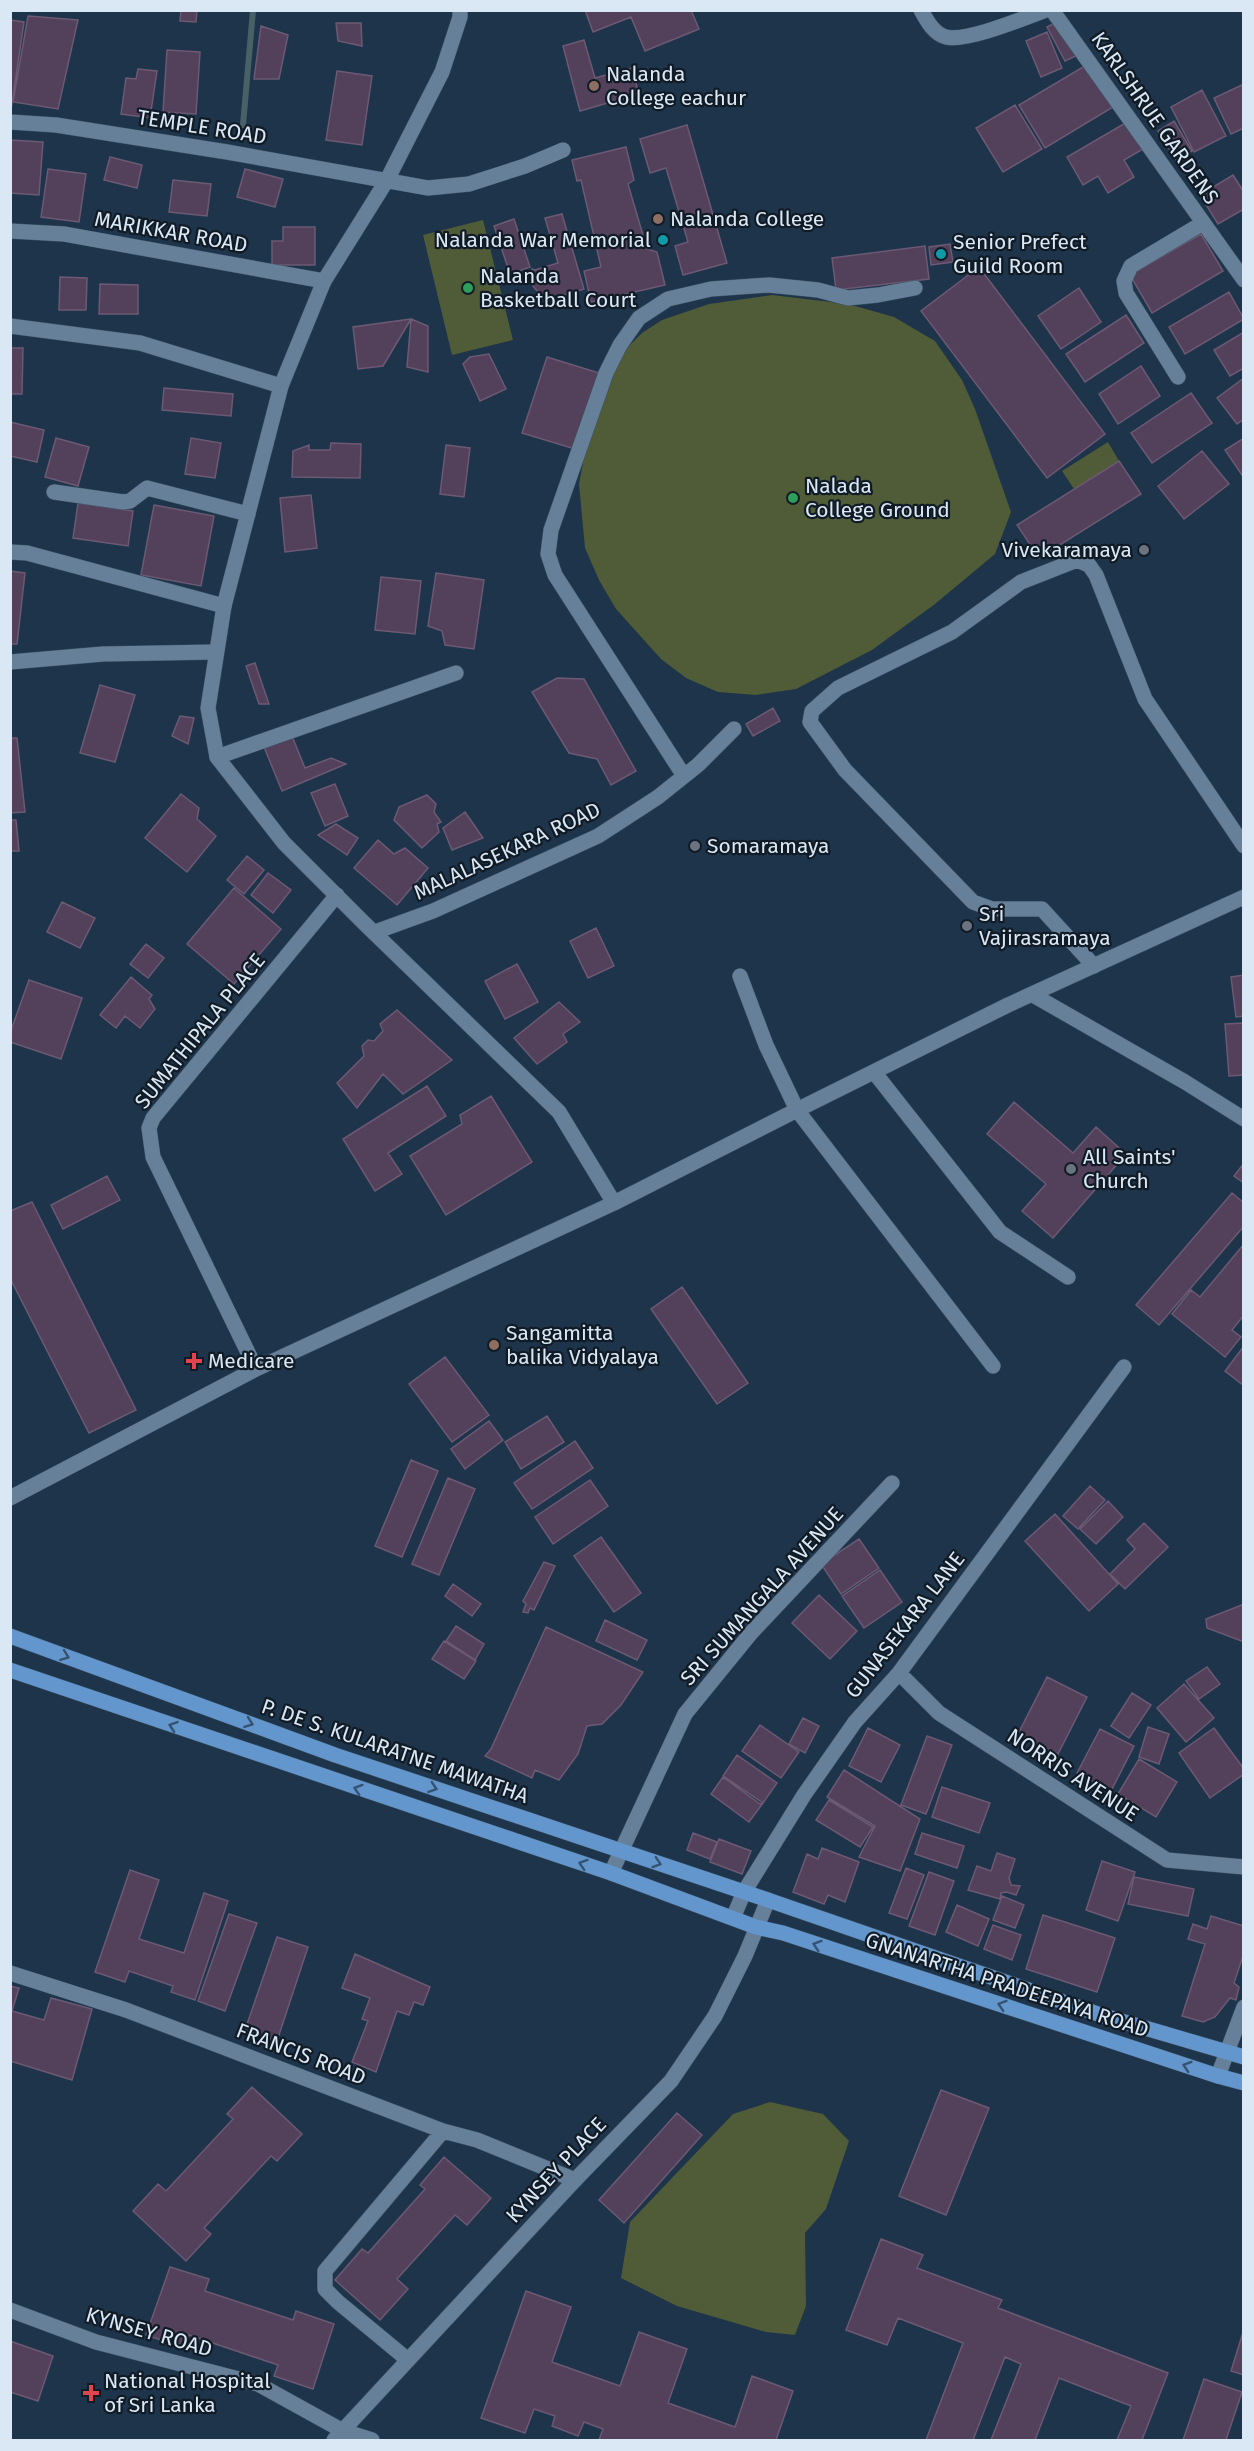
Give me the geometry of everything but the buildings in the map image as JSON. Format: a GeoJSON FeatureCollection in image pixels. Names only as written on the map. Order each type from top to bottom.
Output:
{"type":"FeatureCollection","features":[{"type":"Feature","properties":{"kind":"main road","name":"P. DE S. KULARATNE MAWATHA"},"geometry":{"type":"LineString","coordinates":[[10,1636],[335,1755],[768,1900]]}},
{"type":"Feature","properties":{"kind":"main road"},"geometry":{"type":"LineString","coordinates":[[10,1670],[611,1873],[756,1927]]}},
{"type":"Feature","properties":{"kind":"main road","name":"GNANARTHA PRADEEPAYA ROAD"},"geometry":{"type":"LineString","coordinates":[[768,1900],[1104,2016],[1244,2057]]}},
{"type":"Feature","properties":{"kind":"main road","name":"GNANARTHA PRADEEPAYA ROAD"},"geometry":{"type":"LineString","coordinates":[[756,1927],[1244,2083]]}},
{"type":"Feature","properties":{"kind":"street"},"geometry":{"type":"LineString","coordinates":[[460,10],[460,18],[442,72],[387,180],[324,281],[281,386],[224,606],[208,708],[217,757],[284,843],[559,1112],[614,1203]]}},
{"type":"Feature","properties":{"kind":"street"},"geometry":{"type":"LineString","coordinates":[[921,10],[930,27],[945,37],[962,37],[1046,10]]}},
{"type":"Feature","properties":{"kind":"street","name":"KARLSHRUE GARDENS"},"geometry":{"type":"LineString","coordinates":[[1052,10],[1244,280]]}},
{"type":"Feature","properties":{"kind":"street","name":"TEMPLE ROAD"},"geometry":{"type":"LineString","coordinates":[[10,122],[79,129],[428,188],[469,184],[525,166],[563,150]]}},
{"type":"Feature","properties":{"kind":"street"},"geometry":{"type":"LineString","coordinates":[[1178,377],[1126,293],[1124,281],[1131,266],[1203,223]]}},
{"type":"Feature","properties":{"kind":"street","name":"MARIKKAR ROAD"},"geometry":{"type":"LineString","coordinates":[[10,231],[64,234],[324,281]]}},
{"type":"Feature","properties":{"kind":"street"},"geometry":{"type":"LineString","coordinates":[[684,776],[555,575],[548,554],[551,530],[606,373],[620,345],[639,318],[668,299],[711,290],[769,285],[818,290],[848,298],[878,296],[915,288]]}},
{"type":"Feature","properties":{"kind":"street"},"geometry":{"type":"LineString","coordinates":[[10,326],[140,343],[281,386]]}},
{"type":"Feature","properties":{"kind":"street"},"geometry":{"type":"LineString","coordinates":[[54,492],[123,502],[130,501],[147,488],[248,514]]}},
{"type":"Feature","properties":{"kind":"street"},"geometry":{"type":"LineString","coordinates":[[10,552],[27,554],[224,606]]}},
{"type":"Feature","properties":{"kind":"street"},"geometry":{"type":"LineString","coordinates":[[1094,966],[1042,909],[992,909],[973,902],[845,770],[810,722],[812,711],[838,688],[952,632],[1021,582],[1077,560],[1089,566],[1096,575],[1145,699],[1244,846]]}},
{"type":"Feature","properties":{"kind":"street"},"geometry":{"type":"LineString","coordinates":[[10,662],[103,654],[215,652]]}},
{"type":"Feature","properties":{"kind":"street"},"geometry":{"type":"LineString","coordinates":[[217,757],[456,673]]}},
{"type":"Feature","properties":{"kind":"street","name":"MALALASEKARA ROAD"},"geometry":{"type":"LineString","coordinates":[[375,932],[433,910],[598,836],[658,797],[734,729]]}},
{"type":"Feature","properties":{"kind":"street","name":"SUMATHIPALA PLACE"},"geometry":{"type":"LineString","coordinates":[[256,1369],[153,1157],[149,1128],[153,1118],[337,895]]}},
{"type":"Feature","properties":{"kind":"street"},"geometry":{"type":"LineString","coordinates":[[12,1498],[256,1369],[614,1203],[874,1072],[1244,897]]}},
{"type":"Feature","properties":{"kind":"street"},"geometry":{"type":"LineString","coordinates":[[740,976],[766,1045],[796,1110],[993,1366]]}},
{"type":"Feature","properties":{"kind":"street"},"geometry":{"type":"LineString","coordinates":[[1033,995],[1185,1082],[1244,1119]]}},
{"type":"Feature","properties":{"kind":"street"},"geometry":{"type":"LineString","coordinates":[[874,1072],[1000,1232],[1068,1277]]}},
{"type":"Feature","properties":{"kind":"street","name":"GUNASEKARA LANE"},"geometry":{"type":"LineString","coordinates":[[733,1918],[744,1892],[804,1795],[855,1722],[899,1673],[1124,1367]]}},
{"type":"Feature","properties":{"kind":"street","name":"SRI SUMANGALA AVENUE"},"geometry":{"type":"LineString","coordinates":[[611,1873],[685,1714],[751,1633],[892,1483]]}},
{"type":"Feature","properties":{"kind":"street","name":"NORRIS AVENUE"},"geometry":{"type":"LineString","coordinates":[[899,1673],[939,1713],[1167,1860],[1244,1867]]}},
{"type":"Feature","properties":{"kind":"street","name":"KYNSEY PLACE"},"geometry":{"type":"LineString","coordinates":[[338,2436],[575,2180],[671,2081],[715,2016],[745,1956],[768,1900]]}},
{"type":"Feature","properties":{"kind":"street","name":"FRANCIS ROAD"},"geometry":{"type":"LineString","coordinates":[[10,1973],[126,2010],[443,2131],[477,2140],[575,2180]]}},
{"type":"Feature","properties":{"kind":"street"},"geometry":{"type":"LineString","coordinates":[[1218,2076],[1244,2007]]}},
{"type":"Feature","properties":{"kind":"street"},"geometry":{"type":"LineString","coordinates":[[408,2360],[338,2302],[326,2289],[325,2271],[443,2131]]}},
{"type":"Feature","properties":{"kind":"street","name":"KYNSEY ROAD"},"geometry":{"type":"LineString","coordinates":[[10,2310],[96,2342],[258,2384],[338,2436],[372,2440]]}},
{"type":"Feature","properties":{"kind":"green space","name":"Nalanda Basketball Court"},"geometry":{"type":"Polygon","coordinates":[[[483,220],[513,340],[452,355],[423,235],[483,220]]]}},
{"type":"Feature","properties":{"kind":"green space","name":"Nalada College Ground"},"geometry":{"type":"Polygon","coordinates":[[[772,295],[848,304],[894,317],[935,341],[962,380],[975,409],[1011,512],[995,554],[935,604],[872,650],[796,689],[756,695],[718,692],[686,678],[661,659],[616,609],[599,580],[585,548],[579,484],[588,436],[624,351],[642,333],[662,320],[709,304],[772,295]]]}},
{"type":"Feature","properties":{"kind":"green space"},"geometry":{"type":"Polygon","coordinates":[[[1108,442],[1119,461],[1074,489],[1062,471],[1108,442]]]}},
{"type":"Feature","properties":{"kind":"green space"},"geometry":{"type":"Polygon","coordinates":[[[770,2102],[823,2114],[849,2141],[826,2209],[805,2233],[806,2306],[795,2335],[766,2332],[677,2306],[621,2278],[630,2222],[733,2114],[770,2102]]]}},
{"type":"Feature","properties":{"kind":"waterway"},"geometry":{"type":"LineString","coordinates":[[243,125],[253,10]]}},
{"type":"Feature","properties":{"kind":"place","name":"Nalanda College eachur"},"geometry":{"type":"Point","coordinates":[594,86]}},
{"type":"Feature","properties":{"kind":"place","name":"Nalanda College"},"geometry":{"type":"Point","coordinates":[658,219]}},
{"type":"Feature","properties":{"kind":"place","name":"Nalanda War Memorial"},"geometry":{"type":"Point","coordinates":[663,240]}},
{"type":"Feature","properties":{"kind":"place","name":"Senior Prefect Guild Room"},"geometry":{"type":"Point","coordinates":[941,254]}},
{"type":"Feature","properties":{"kind":"place","name":"Nalanda Basketball Court"},"geometry":{"type":"Point","coordinates":[468,288]}},
{"type":"Feature","properties":{"kind":"place","name":"Nalada College Ground"},"geometry":{"type":"Point","coordinates":[793,498]}},
{"type":"Feature","properties":{"kind":"place","name":"Vivekaramaya"},"geometry":{"type":"Point","coordinates":[1144,550]}},
{"type":"Feature","properties":{"kind":"place","name":"Somaramaya"},"geometry":{"type":"Point","coordinates":[695,846]}},
{"type":"Feature","properties":{"kind":"place","name":"Sri Vajirasramaya"},"geometry":{"type":"Point","coordinates":[967,926]}},
{"type":"Feature","properties":{"kind":"place","name":"All Saints' Church"},"geometry":{"type":"Point","coordinates":[1071,1169]}},
{"type":"Feature","properties":{"kind":"place","name":"Sangamitta balika Vidyalaya"},"geometry":{"type":"Point","coordinates":[494,1345]}},
{"type":"Feature","properties":{"kind":"place","name":"Medicare"},"geometry":{"type":"Point","coordinates":[194,1361]}},
{"type":"Feature","properties":{"kind":"place","name":"National Hospital of Sri Lanka"},"geometry":{"type":"Point","coordinates":[91,2393]}}]}
